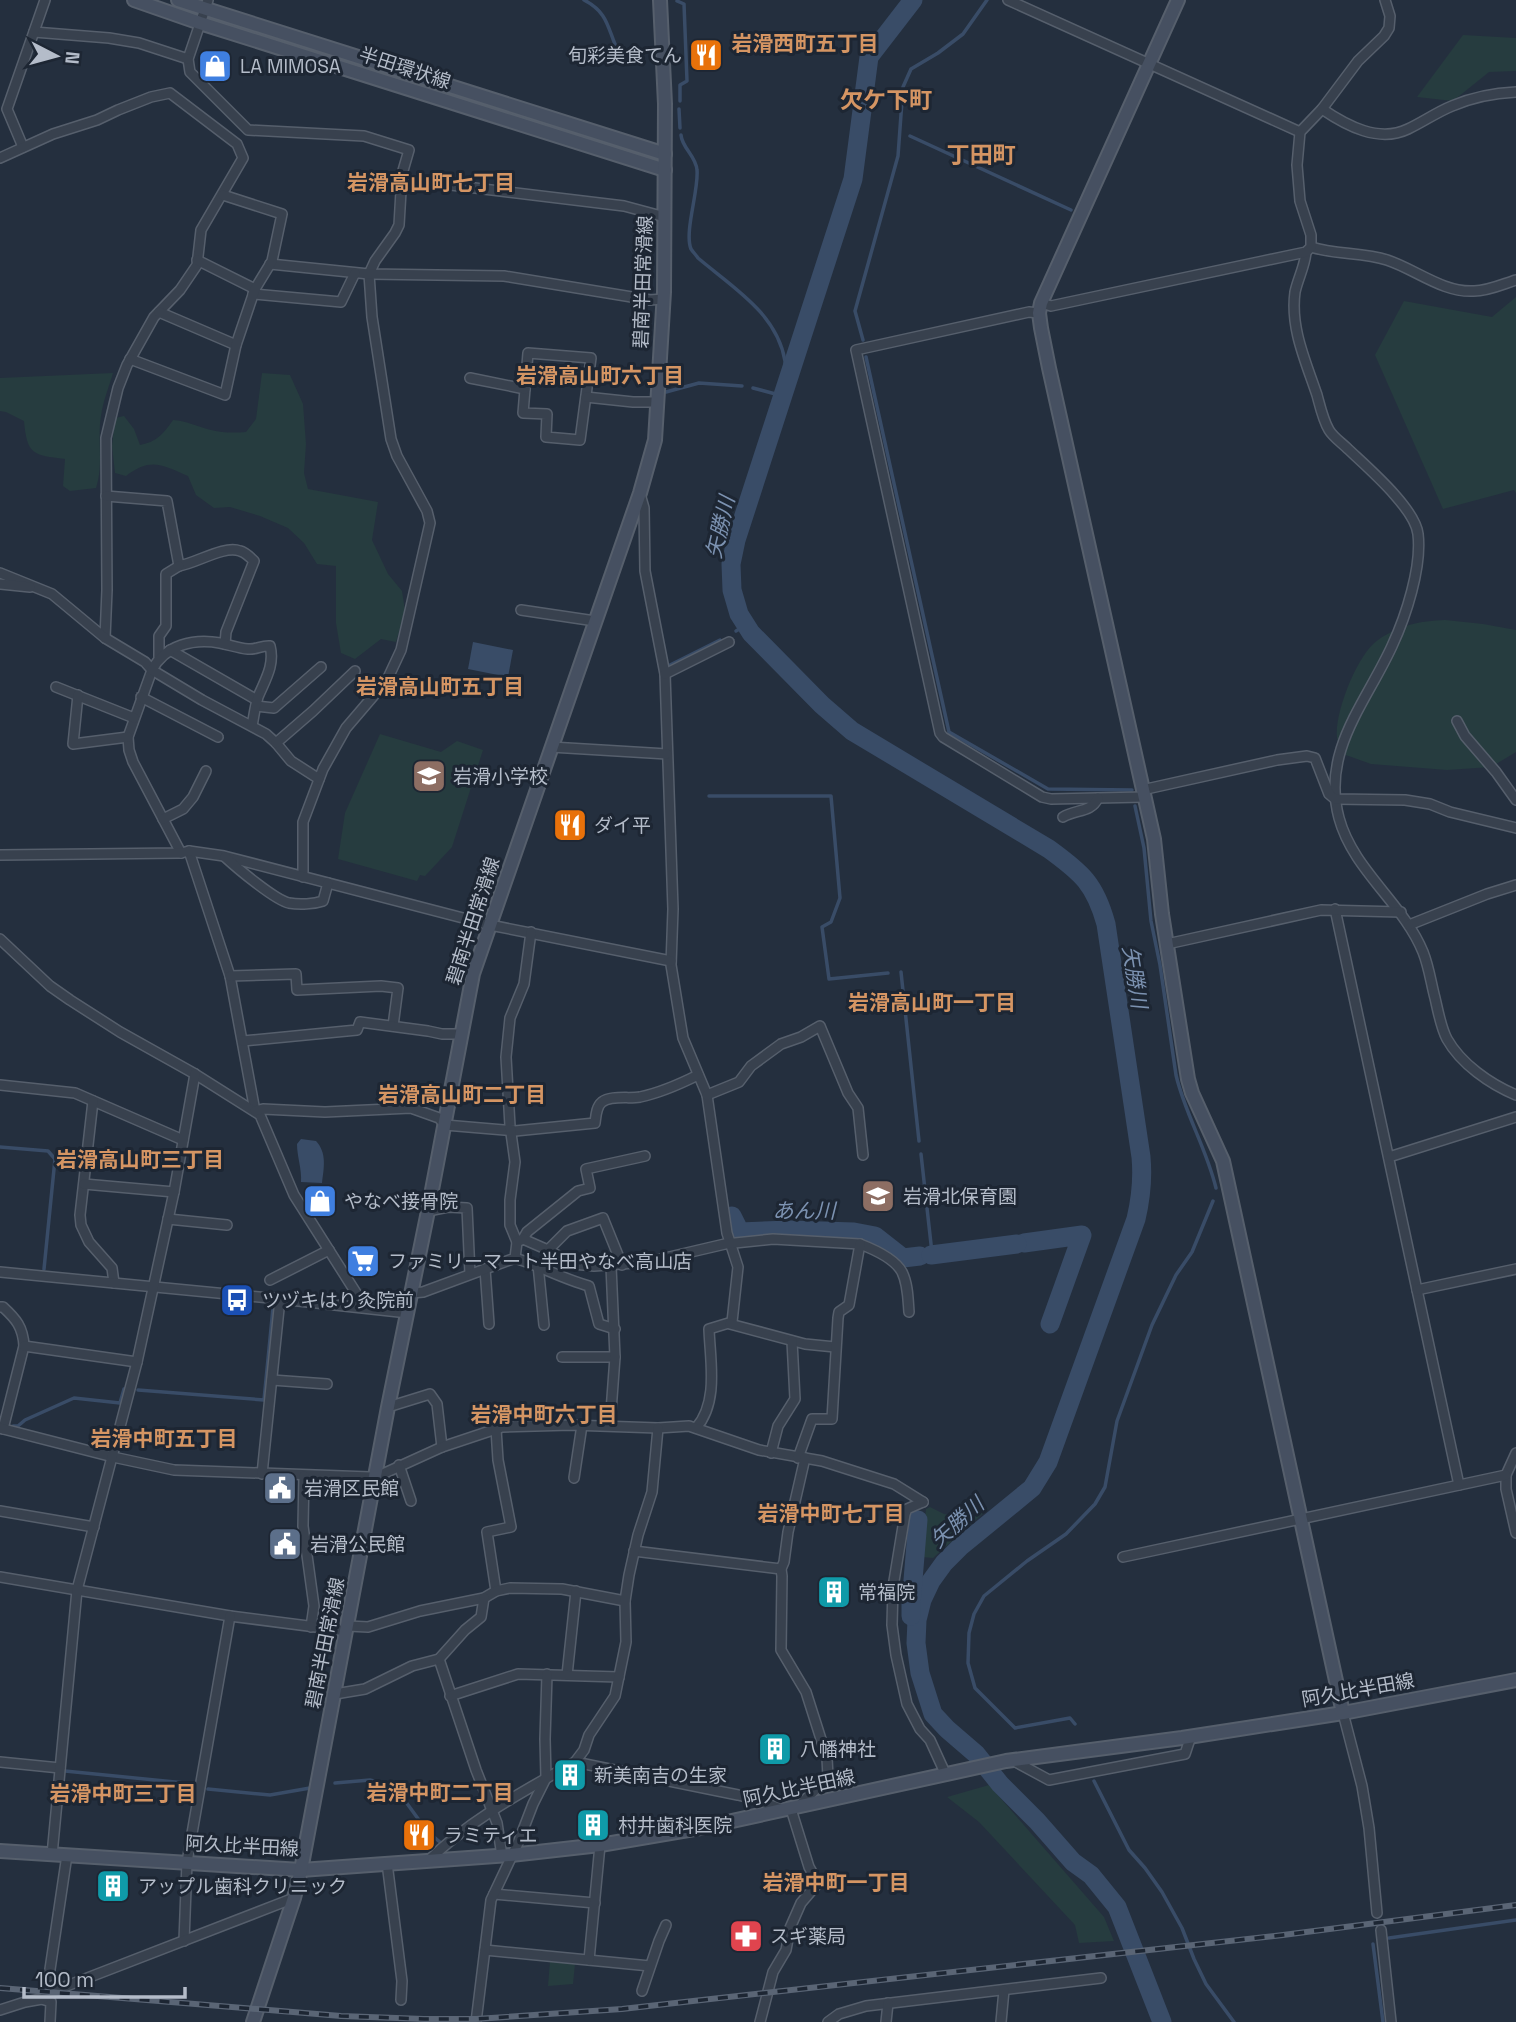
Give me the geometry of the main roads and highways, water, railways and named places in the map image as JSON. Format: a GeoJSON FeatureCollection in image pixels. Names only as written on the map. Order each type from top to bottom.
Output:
{"type":"FeatureCollection","features":[{"type":"Feature","properties":{"kind":"main road","name":"半田環状線"},"geometry":{"type":"LineString","coordinates":[[134,0],[665,170]]}},
{"type":"Feature","properties":{"kind":"main road","name":"半田環状線"},"geometry":{"type":"LineString","coordinates":[[178,0],[206,5],[665,154]]}},
{"type":"Feature","properties":{"kind":"main road","name":"碧南半田常滑線"},"geometry":{"type":"LineString","coordinates":[[253,2022],[301,1870],[473,974],[654,448],[665,217],[660,0]]}},
{"type":"Feature","properties":{"kind":"main road"},"geometry":{"type":"LineString","coordinates":[[1178,0],[1040,308],[1049,369],[1154,839],[1188,1079],[1223,1161],[1343,1713]]}},
{"type":"Feature","properties":{"kind":"main road","name":"阿久比半田線"},"geometry":{"type":"LineString","coordinates":[[0,1851],[301,1870],[507,1856],[600,1845],[700,1828],[1009,1761],[1191,1737],[1343,1713],[1516,1680]]}},
{"type":"Feature","properties":{"kind":"water"},"geometry":{"type":"Polygon","coordinates":[[[473,642],[513,650],[508,677],[468,669],[473,642]]]}},
{"type":"Feature","properties":{"kind":"water"},"geometry":{"type":"Polygon","coordinates":[[[301,1139],[316,1141],[322,1150],[322,1183],[301,1182],[297,1144],[301,1139]]]}},
{"type":"Feature","properties":{"kind":"waterway"},"geometry":{"type":"LineString","coordinates":[[584,0],[603,16],[618,51]]}},
{"type":"Feature","properties":{"kind":"waterway","name":"矢勝川"},"geometry":{"type":"LineString","coordinates":[[913,0],[869,57],[853,179],[736,540],[731,564],[732,590],[739,614],[751,633],[822,705],[852,731],[1049,849],[1086,880],[1102,910],[1141,1157],[1141,1188],[1136,1219],[1048,1462],[1032,1488],[944,1563],[922,1600],[917,1620],[916,1643],[920,1673],[933,1714],[976,1754],[1000,1784],[1073,1862],[1091,1875],[1117,1907],[1162,2022]]}},
{"type":"Feature","properties":{"kind":"waterway"},"geometry":{"type":"LineString","coordinates":[[863,340],[855,311],[898,156],[903,87],[911,69],[963,34],[987,0]]}},
{"type":"Feature","properties":{"kind":"waterway"},"geometry":{"type":"LineString","coordinates":[[677,1],[684,4],[687,81],[680,85],[680,101]]}},
{"type":"Feature","properties":{"kind":"waterway"},"geometry":{"type":"LineString","coordinates":[[679,109],[680,128]]}},
{"type":"Feature","properties":{"kind":"waterway"},"geometry":{"type":"LineString","coordinates":[[681,135],[697,170],[689,232],[691,249],[698,258],[751,302],[773,329],[785,361],[785,389]]}},
{"type":"Feature","properties":{"kind":"waterway"},"geometry":{"type":"LineString","coordinates":[[910,136],[1071,210]]}},
{"type":"Feature","properties":{"kind":"waterway"},"geometry":{"type":"LineString","coordinates":[[866,357],[949,732],[1048,789],[1132,790]]}},
{"type":"Feature","properties":{"kind":"waterway"},"geometry":{"type":"LineString","coordinates":[[666,392],[699,383],[742,386]]}},
{"type":"Feature","properties":{"kind":"waterway"},"geometry":{"type":"LineString","coordinates":[[753,388],[783,396]]}},
{"type":"Feature","properties":{"kind":"waterway"},"geometry":{"type":"LineString","coordinates":[[736,631],[746,625]]}},
{"type":"Feature","properties":{"kind":"waterway"},"geometry":{"type":"LineString","coordinates":[[670,665],[720,640]]}},
{"type":"Feature","properties":{"kind":"waterway"},"geometry":{"type":"LineString","coordinates":[[709,796],[831,796],[840,898],[831,922],[822,927],[829,979],[888,973]]}},
{"type":"Feature","properties":{"kind":"waterway"},"geometry":{"type":"LineString","coordinates":[[1135,806],[1144,848],[1151,921],[1176,1075],[1216,1188]]}},
{"type":"Feature","properties":{"kind":"waterway"},"geometry":{"type":"LineString","coordinates":[[901,972],[919,1141]]}},
{"type":"Feature","properties":{"kind":"waterway"},"geometry":{"type":"LineString","coordinates":[[0,1147],[48,1151],[55,1159],[44,1269]]}},
{"type":"Feature","properties":{"kind":"waterway"},"geometry":{"type":"LineString","coordinates":[[921,1154],[932,1253],[1015,1244]]}},
{"type":"Feature","properties":{"kind":"waterway"},"geometry":{"type":"LineString","coordinates":[[1075,1724],[1070,1718],[1015,1728],[975,1688],[968,1663],[969,1633],[974,1614],[984,1596],[1066,1534],[1095,1504],[1105,1487],[1117,1421],[1152,1325],[1176,1275],[1192,1252],[1213,1201]]}},
{"type":"Feature","properties":{"kind":"waterway","name":"あん川"},"geometry":{"type":"LineString","coordinates":[[732,1216],[740,1232],[854,1232],[875,1236],[903,1258],[920,1256]]}},
{"type":"Feature","properties":{"kind":"waterway","name":"あん川"},"geometry":{"type":"LineString","coordinates":[[1024,1243],[1082,1235],[1050,1324]]}},
{"type":"Feature","properties":{"kind":"waterway","name":"あん川"},"geometry":{"type":"LineString","coordinates":[[1024,1243],[1080,1237],[1051,1321],[1054,1321]]}},
{"type":"Feature","properties":{"kind":"waterway","name":"あん川"},"geometry":{"type":"LineString","coordinates":[[931,1255],[1017,1244]]}},
{"type":"Feature","properties":{"kind":"waterway"},"geometry":{"type":"LineString","coordinates":[[138,1390],[264,1400],[273,1308]]}},
{"type":"Feature","properties":{"kind":"waterway"},"geometry":{"type":"LineString","coordinates":[[13,1426],[74,1398],[120,1403],[124,1389]]}},
{"type":"Feature","properties":{"kind":"waterway"},"geometry":{"type":"LineString","coordinates":[[911,1616],[918,1520]]}},
{"type":"Feature","properties":{"kind":"waterway"},"geometry":{"type":"LineString","coordinates":[[65,1771],[195,1784]]}},
{"type":"Feature","properties":{"kind":"waterway"},"geometry":{"type":"LineString","coordinates":[[335,1783],[370,1780],[395,1787],[427,1831],[441,1843]]}},
{"type":"Feature","properties":{"kind":"waterway"},"geometry":{"type":"LineString","coordinates":[[1094,1781],[1129,1850],[1162,1892],[1182,1928],[1206,1984],[1234,2022]]}},
{"type":"Feature","properties":{"kind":"waterway"},"geometry":{"type":"LineString","coordinates":[[208,1789],[270,1795],[310,1788]]}},
{"type":"Feature","properties":{"kind":"waterway"},"geometry":{"type":"LineString","coordinates":[[1389,1938],[1516,1920]]}},
{"type":"Feature","properties":{"kind":"waterway"},"geometry":{"type":"LineString","coordinates":[[1373,1944],[1383,2022]]}},
{"type":"Feature","properties":{"kind":"railway"},"geometry":{"type":"LineString","coordinates":[[0,1988],[341,2016],[476,2019],[622,2009],[1283,1935],[1516,1905]]}},
{"type":"Feature","properties":{"kind":"place","name":"旬彩美食てん"},"geometry":{"type":"Point","coordinates":[706,55]}},
{"type":"Feature","properties":{"kind":"place","name":"LA MIMOSA"},"geometry":{"type":"Point","coordinates":[215,66]}},
{"type":"Feature","properties":{"kind":"place","name":"岩滑小学校"},"geometry":{"type":"Point","coordinates":[429,776]}},
{"type":"Feature","properties":{"kind":"place","name":"ダイ平"},"geometry":{"type":"Point","coordinates":[570,825]}},
{"type":"Feature","properties":{"kind":"place","name":"岩滑北保育園"},"geometry":{"type":"Point","coordinates":[878,1196]}},
{"type":"Feature","properties":{"kind":"place","name":"やなべ接骨院"},"geometry":{"type":"Point","coordinates":[320,1201]}},
{"type":"Feature","properties":{"kind":"place","name":"ファミリーマート半田やなべ高山店"},"geometry":{"type":"Point","coordinates":[363,1261]}},
{"type":"Feature","properties":{"kind":"place","name":"ツヅキはり灸院前"},"geometry":{"type":"Point","coordinates":[237,1300]}},
{"type":"Feature","properties":{"kind":"place","name":"岩滑区民館"},"geometry":{"type":"Point","coordinates":[280,1488]}},
{"type":"Feature","properties":{"kind":"place","name":"岩滑公民館"},"geometry":{"type":"Point","coordinates":[285,1544]}},
{"type":"Feature","properties":{"kind":"place","name":"常福院"},"geometry":{"type":"Point","coordinates":[834,1592]}},
{"type":"Feature","properties":{"kind":"place","name":"八幡神社"},"geometry":{"type":"Point","coordinates":[775,1749]}},
{"type":"Feature","properties":{"kind":"place","name":"新美南吉の生家"},"geometry":{"type":"Point","coordinates":[570,1775]}},
{"type":"Feature","properties":{"kind":"place","name":"村井歯科医院"},"geometry":{"type":"Point","coordinates":[593,1825]}},
{"type":"Feature","properties":{"kind":"place","name":"ラミティエ"},"geometry":{"type":"Point","coordinates":[419,1835]}},
{"type":"Feature","properties":{"kind":"place","name":"アップル歯科クリニック"},"geometry":{"type":"Point","coordinates":[113,1886]}},
{"type":"Feature","properties":{"kind":"place","name":"スギ薬局"},"geometry":{"type":"Point","coordinates":[746,1936]}},
{"type":"Feature","properties":{"kind":"district","name":"岩滑西町五丁目"},"geometry":{"type":"Point","coordinates":[805,43]}},
{"type":"Feature","properties":{"kind":"district","name":"欠ケ下町"},"geometry":{"type":"Point","coordinates":[886,100]}},
{"type":"Feature","properties":{"kind":"district","name":"丁田町"},"geometry":{"type":"Point","coordinates":[981,155]}},
{"type":"Feature","properties":{"kind":"district","name":"岩滑高山町七丁目"},"geometry":{"type":"Point","coordinates":[431,182]}},
{"type":"Feature","properties":{"kind":"district","name":"岩滑高山町六丁目"},"geometry":{"type":"Point","coordinates":[600,375]}},
{"type":"Feature","properties":{"kind":"district","name":"岩滑高山町五丁目"},"geometry":{"type":"Point","coordinates":[440,686]}},
{"type":"Feature","properties":{"kind":"district","name":"岩滑高山町一丁目"},"geometry":{"type":"Point","coordinates":[932,1002]}},
{"type":"Feature","properties":{"kind":"district","name":"岩滑高山町二丁目"},"geometry":{"type":"Point","coordinates":[462,1094]}},
{"type":"Feature","properties":{"kind":"district","name":"岩滑高山町三丁目"},"geometry":{"type":"Point","coordinates":[140,1159]}},
{"type":"Feature","properties":{"kind":"district","name":"岩滑中町六丁目"},"geometry":{"type":"Point","coordinates":[544,1414]}},
{"type":"Feature","properties":{"kind":"district","name":"岩滑中町五丁目"},"geometry":{"type":"Point","coordinates":[164,1438]}},
{"type":"Feature","properties":{"kind":"district","name":"岩滑中町七丁目"},"geometry":{"type":"Point","coordinates":[831,1513]}},
{"type":"Feature","properties":{"kind":"district","name":"岩滑中町二丁目"},"geometry":{"type":"Point","coordinates":[440,1792]}},
{"type":"Feature","properties":{"kind":"district","name":"岩滑中町三丁目"},"geometry":{"type":"Point","coordinates":[123,1793]}},
{"type":"Feature","properties":{"kind":"district","name":"岩滑中町一丁目"},"geometry":{"type":"Point","coordinates":[836,1882]}}]}
